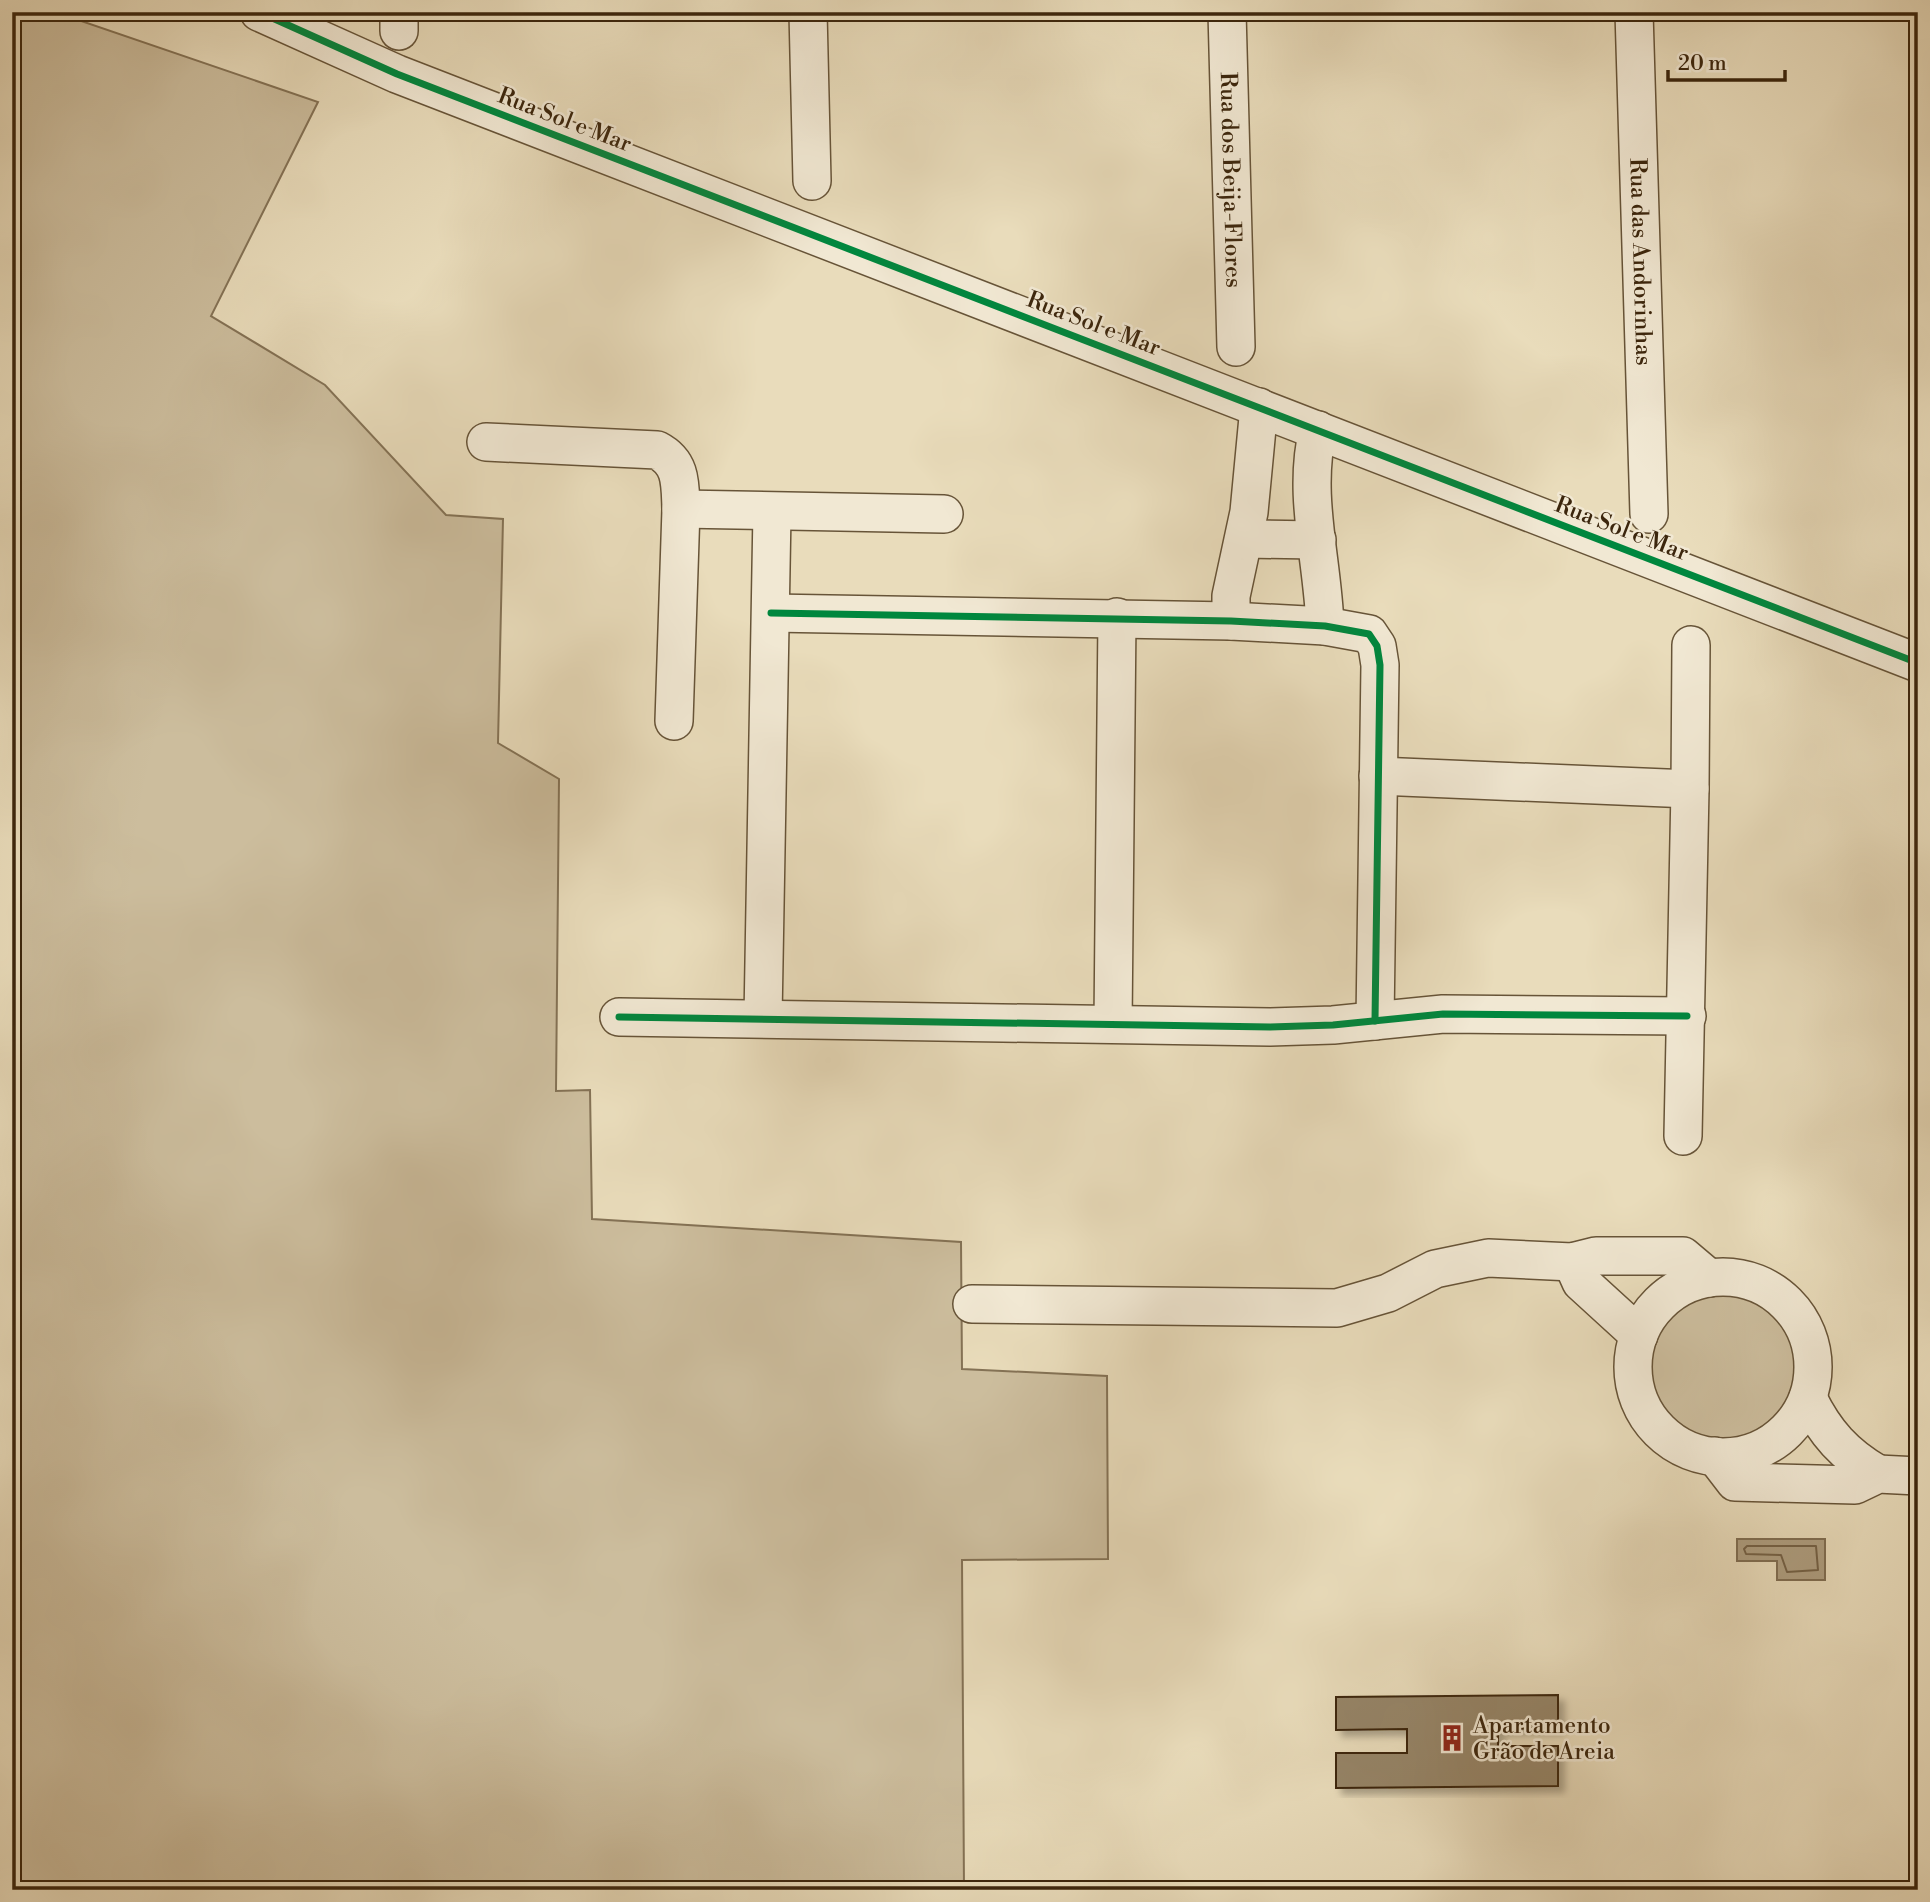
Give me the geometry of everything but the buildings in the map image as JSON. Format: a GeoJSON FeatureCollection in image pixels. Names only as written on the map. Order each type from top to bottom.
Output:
{"type":"FeatureCollection","features":[{"type":"Feature","properties":{"kind":"street","name":"Rua Sol e Mar"},"geometry":{"type":"LineString","coordinates":[[259,12],[397,74],[1918,663]]}},
{"type":"Feature","properties":{"kind":"street"},"geometry":{"type":"LineString","coordinates":[[808,12],[812,181]]}},
{"type":"Feature","properties":{"kind":"street","name":"Rua dos Beija-Flores"},"geometry":{"type":"LineString","coordinates":[[1227,12],[1236,347]]}},
{"type":"Feature","properties":{"kind":"street","name":"Rua das Andorinhas"},"geometry":{"type":"LineString","coordinates":[[1634,12],[1648,514]]}},
{"type":"Feature","properties":{"kind":"street"},"geometry":{"type":"LineString","coordinates":[[1231,621],[1237,562],[1245,539],[1259,407]]}},
{"type":"Feature","properties":{"kind":"street"},"geometry":{"type":"LineString","coordinates":[[1318,430],[1312,462],[1325,626]]}},
{"type":"Feature","properties":{"kind":"street"},"geometry":{"type":"LineString","coordinates":[[486,442],[657,450],[671,459],[678,471],[681,509],[674,721]]}},
{"type":"Feature","properties":{"kind":"street"},"geometry":{"type":"LineString","coordinates":[[681,509],[944,514]]}},
{"type":"Feature","properties":{"kind":"street"},"geometry":{"type":"LineString","coordinates":[[762,1018],[772,512]]}},
{"type":"Feature","properties":{"kind":"street"},"geometry":{"type":"LineString","coordinates":[[1245,539],[1317,540]]}},
{"type":"Feature","properties":{"kind":"street"},"geometry":{"type":"LineString","coordinates":[[771,613],[1231,621],[1325,626],[1369,634],[1377,646],[1380,665],[1375,1021]]}},
{"type":"Feature","properties":{"kind":"street"},"geometry":{"type":"LineString","coordinates":[[1113,1024],[1117,617]]}},
{"type":"Feature","properties":{"kind":"street"},"geometry":{"type":"LineString","coordinates":[[1683,1136],[1691,645]]}},
{"type":"Feature","properties":{"kind":"street"},"geometry":{"type":"LineString","coordinates":[[1378,776],[1689,789]]}},
{"type":"Feature","properties":{"kind":"street"},"geometry":{"type":"LineString","coordinates":[[619,1017],[1270,1027],[1486,1013],[1687,1016]]}},
{"type":"Feature","properties":{"kind":"street"},"geometry":{"type":"LineString","coordinates":[[972,1304],[1337,1308],[1364,1303],[1435,1269],[1488,1258],[1572,1262],[1596,1256],[1683,1256],[1709,1279]]}},
{"type":"Feature","properties":{"kind":"street"},"geometry":{"type":"LineString","coordinates":[[1572,1262],[1581,1282],[1639,1335]]}},
{"type":"Feature","properties":{"kind":"street"},"geometry":{"type":"LineString","coordinates":[[1732,1278],[1755,1283],[1776,1294],[1793,1310],[1806,1330],[1813,1352],[1813,1375],[1808,1398],[1797,1419],[1781,1436],[1762,1448],[1739,1456],[1715,1456],[1692,1451],[1671,1440],[1654,1424],[1641,1404],[1634,1370],[1639,1335],[1650,1315],[1666,1297],[1686,1285],[1709,1279],[1732,1278]]}},
{"type":"Feature","properties":{"kind":"street"},"geometry":{"type":"LineString","coordinates":[[1808,1398],[1832,1438],[1856,1461],[1878,1474],[1918,1476]]}},
{"type":"Feature","properties":{"kind":"street"},"geometry":{"type":"LineString","coordinates":[[1715,1456],[1735,1482],[1855,1485],[1878,1474]]}},
{"type":"Feature","properties":{"kind":"shaded area"},"geometry":{"type":"Polygon","coordinates":[[[12,12],[55,12],[318,102],[211,316],[325,385],[446,515],[503,519],[498,743],[559,779],[556,1091],[590,1090],[592,1219],[961,1242],[962,1369],[1107,1376],[1108,1559],[962,1560],[964,1890],[12,1890],[12,12]]]}},
{"type":"Feature","properties":{"kind":"shaded area"},"geometry":{"type":"Polygon","coordinates":[[[1723,1292],[1752,1298],[1776,1314],[1792,1338],[1798,1367],[1792,1396],[1776,1420],[1752,1436],[1723,1442],[1694,1436],[1670,1420],[1654,1396],[1648,1367],[1654,1338],[1670,1314],[1694,1298],[1723,1292]]]}},
{"type":"Feature","properties":{"kind":"water"},"geometry":{"type":"Polygon","coordinates":[[[1737,1539],[1825,1539],[1825,1580],[1777,1580],[1777,1561],[1737,1561],[1737,1539]]]}},
{"type":"Feature","properties":{"kind":"cycle path"},"geometry":{"type":"LineString","coordinates":[[259,12],[397,74],[1918,663]]}},
{"type":"Feature","properties":{"kind":"cycle path"},"geometry":{"type":"LineString","coordinates":[[771,613],[1231,621],[1325,626],[1369,634],[1377,646],[1380,665],[1375,1021]]}},
{"type":"Feature","properties":{"kind":"cycle path"},"geometry":{"type":"LineString","coordinates":[[619,1017],[1270,1027],[1333,1025],[1443,1014],[1687,1016]]}},
{"type":"Feature","properties":{"kind":"place","name":"Apartamento Grão de Areia"},"geometry":{"type":"Point","coordinates":[1452,1738]}}]}
